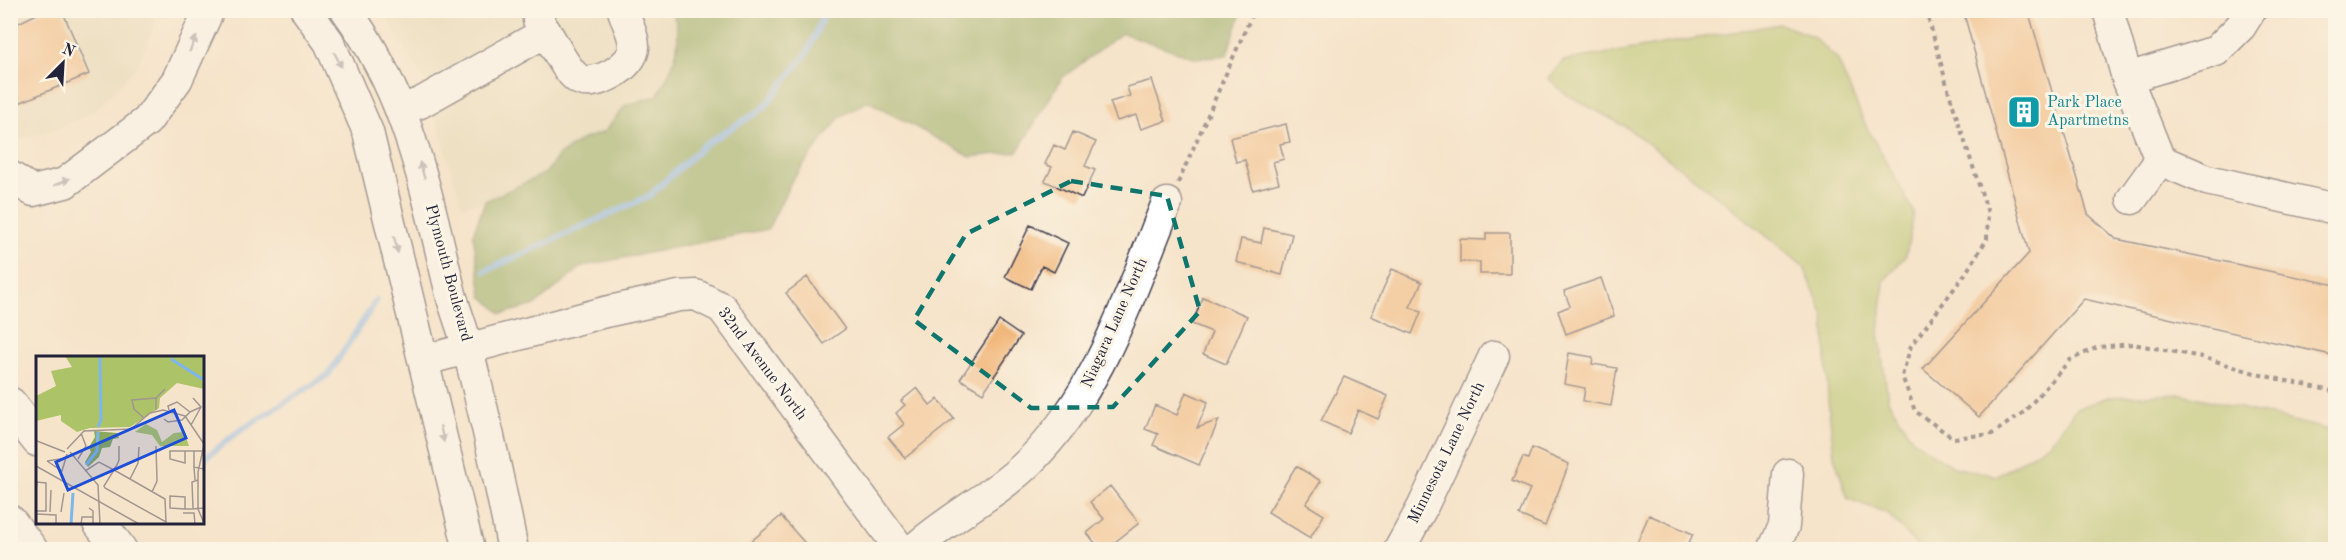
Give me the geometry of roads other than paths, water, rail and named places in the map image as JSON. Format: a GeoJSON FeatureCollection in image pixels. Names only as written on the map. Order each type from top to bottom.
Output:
{"type":"FeatureCollection","features":[{"type":"Feature","properties":{"kind":"main road"},"geometry":{"type":"LineString","coordinates":[[10,404],[36,437]]}},
{"type":"Feature","properties":{"kind":"main road"},"geometry":{"type":"LineString","coordinates":[[10,522],[31,549]]}},
{"type":"Feature","properties":{"kind":"main road"},"geometry":{"type":"LineString","coordinates":[[101,524],[120,549]]}},
{"type":"Feature","properties":{"kind":"street"},"geometry":{"type":"LineString","coordinates":[[10,176],[33,191],[65,183],[147,121],[177,80],[208,10]]}},
{"type":"Feature","properties":{"kind":"street"},"geometry":{"type":"LineString","coordinates":[[306,10],[329,42],[368,132],[469,549]]}},
{"type":"Feature","properties":{"kind":"street","name":"Plymouth Boulevard"},"geometry":{"type":"LineString","coordinates":[[346,10],[379,62],[402,109],[424,176],[453,299],[468,349],[513,549]]}},
{"type":"Feature","properties":{"kind":"street"},"geometry":{"type":"LineString","coordinates":[[402,109],[420,103],[543,21],[575,77],[585,82],[595,81],[626,64],[632,55],[634,46],[623,10]]}},
{"type":"Feature","properties":{"kind":"street"},"geometry":{"type":"LineString","coordinates":[[2108,10],[2127,78],[2160,160],[2207,180],[2336,209]]}},
{"type":"Feature","properties":{"kind":"street"},"geometry":{"type":"LineString","coordinates":[[2127,78],[2216,51],[2241,26],[2251,10]]}},
{"type":"Feature","properties":{"kind":"street"},"geometry":{"type":"LineString","coordinates":[[2132,199],[2160,160]]}},
{"type":"Feature","properties":{"kind":"street","name":"Niagara Lane North"},"geometry":{"type":"LineString","coordinates":[[913,549],[1027,464],[1057,433],[1101,361],[1167,203]]}},
{"type":"Feature","properties":{"kind":"street","name":"32nd Avenue North"},"geometry":{"type":"LineString","coordinates":[[425,360],[605,312],[680,296],[696,295],[710,300],[722,308],[901,549]]}},
{"type":"Feature","properties":{"kind":"street","name":"Minnesota Lane North"},"geometry":{"type":"LineString","coordinates":[[1399,549],[1422,508],[1494,356]]}},
{"type":"Feature","properties":{"kind":"street"},"geometry":{"type":"LineString","coordinates":[[1773,549],[1784,526],[1788,474]]}},
{"type":"Feature","properties":{"kind":"waterway"},"geometry":{"type":"LineString","coordinates":[[485,271],[649,196],[704,145],[764,108],[807,53],[826,10]]}},
{"type":"Feature","properties":{"kind":"waterway"},"geometry":{"type":"LineString","coordinates":[[204,459],[235,434],[328,375],[376,301]]}},
{"type":"Feature","properties":{"kind":"place","name":"Park Place Apartmetns"},"geometry":{"type":"Point","coordinates":[2024,112]}}]}
